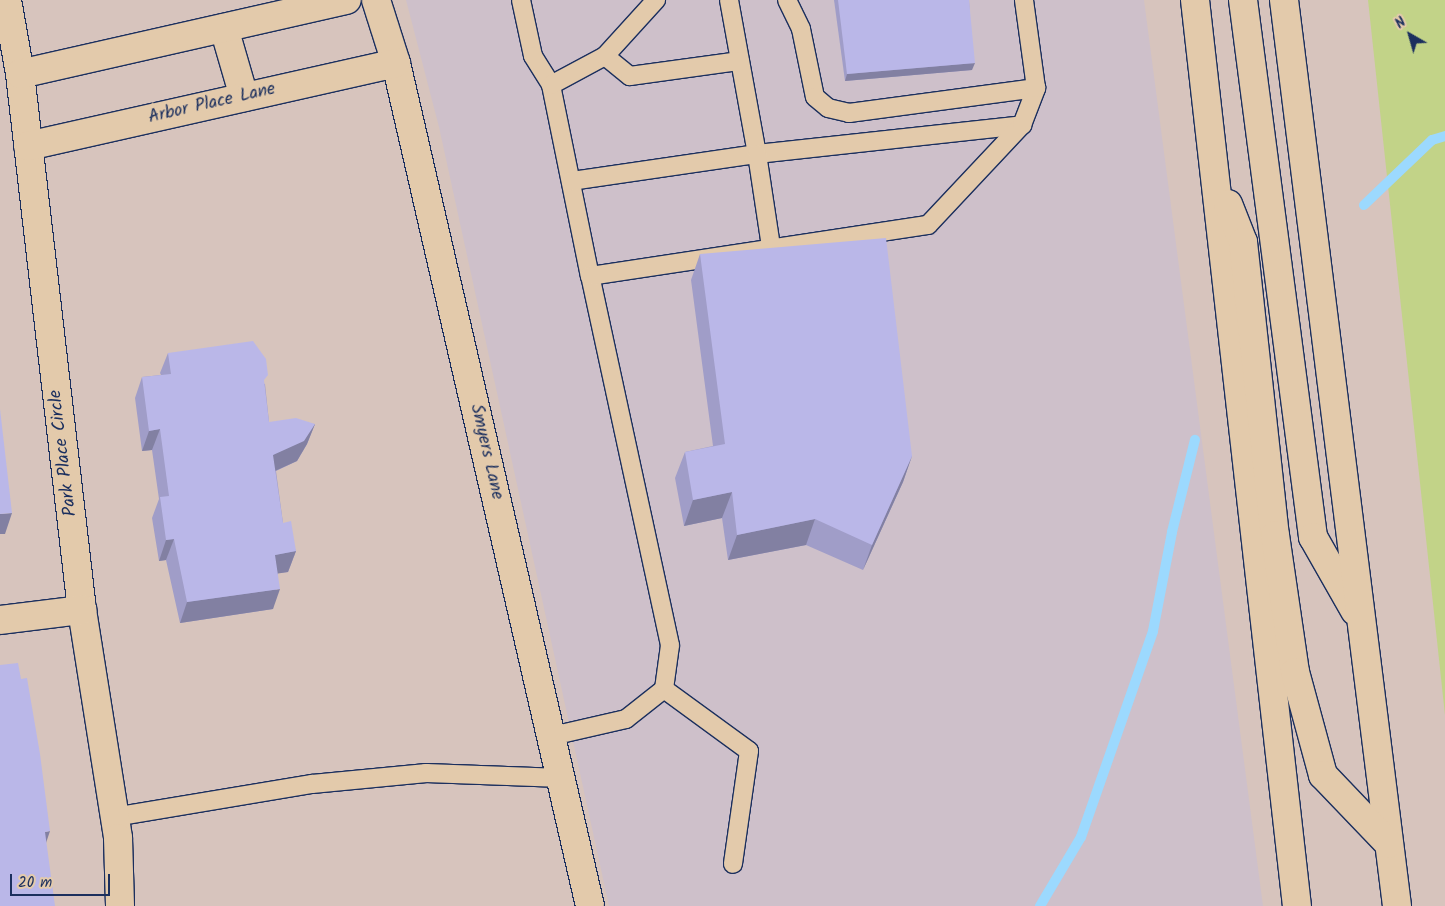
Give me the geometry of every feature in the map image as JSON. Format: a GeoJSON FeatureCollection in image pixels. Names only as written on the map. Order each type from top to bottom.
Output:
{"type":"FeatureCollection","features":[{"type":"Feature","properties":{"kind":"main road","name":"Park Place Circle"},"geometry":{"type":"LineString","coordinates":[[7,0],[20,74],[82,610],[114,817],[120,906]]}},
{"type":"Feature","properties":{"kind":"main road"},"geometry":{"type":"LineString","coordinates":[[20,74],[346,0]]}},
{"type":"Feature","properties":{"kind":"main road","name":"Smyers Lane"},"geometry":{"type":"LineString","coordinates":[[376,0],[396,63],[590,906]]}},
{"type":"Feature","properties":{"kind":"main road"},"geometry":{"type":"LineString","coordinates":[[1195,0],[1297,906]]}},
{"type":"Feature","properties":{"kind":"main road"},"geometry":{"type":"LineString","coordinates":[[1243,0],[1313,537],[1362,623]]}},
{"type":"Feature","properties":{"kind":"main road"},"geometry":{"type":"LineString","coordinates":[[1284,0],[1397,906]]}},
{"type":"Feature","properties":{"kind":"main road"},"geometry":{"type":"LineString","coordinates":[[224,28],[244,97]]}},
{"type":"Feature","properties":{"kind":"main road","name":"Arbor Place Lane"},"geometry":{"type":"LineString","coordinates":[[28,146],[396,63]]}},
{"type":"Feature","properties":{"kind":"main road"},"geometry":{"type":"LineString","coordinates":[[1214,170],[1242,242],[1275,535],[1295,672],[1323,775],[1389,844]]}},
{"type":"Feature","properties":{"kind":"main road"},"geometry":{"type":"LineString","coordinates":[[0,620],[82,610]]}},
{"type":"Feature","properties":{"kind":"lane"},"geometry":{"type":"LineString","coordinates":[[521,0],[533,56],[551,85],[590,276],[670,645],[664,689],[626,719],[552,736]]}},
{"type":"Feature","properties":{"kind":"lane"},"geometry":{"type":"LineString","coordinates":[[551,85],[605,56],[656,0]]}},
{"type":"Feature","properties":{"kind":"lane"},"geometry":{"type":"LineString","coordinates":[[729,0],[772,247]]}},
{"type":"Feature","properties":{"kind":"lane"},"geometry":{"type":"LineString","coordinates":[[787,0],[801,29],[815,97],[828,108],[850,113],[1036,88]]}},
{"type":"Feature","properties":{"kind":"lane"},"geometry":{"type":"LineString","coordinates":[[590,276],[928,224],[1022,125],[1036,88],[1024,0]]}},
{"type":"Feature","properties":{"kind":"lane"},"geometry":{"type":"LineString","coordinates":[[605,56],[630,76],[740,61]]}},
{"type":"Feature","properties":{"kind":"lane"},"geometry":{"type":"LineString","coordinates":[[571,181],[757,154],[1022,125]]}},
{"type":"Feature","properties":{"kind":"lane"},"geometry":{"type":"LineString","coordinates":[[664,689],[749,751],[733,864]]}},
{"type":"Feature","properties":{"kind":"lane"},"geometry":{"type":"LineString","coordinates":[[114,817],[312,784],[426,772],[562,778]]}},
{"type":"Feature","properties":{"kind":"shaded area"},"geometry":{"type":"Polygon","coordinates":[[[406,0],[1144,0],[1263,906],[609,906],[439,127],[406,0]]]}},
{"type":"Feature","properties":{"kind":"green space"},"geometry":{"type":"Polygon","coordinates":[[[1368,0],[1445,0],[1445,715],[1368,0]]]}},
{"type":"Feature","properties":{"kind":"building"},"geometry":{"type":"Polygon","coordinates":[[[838,0],[969,0],[975,63],[847,74],[838,0]]]}},
{"type":"Feature","properties":{"kind":"building"},"geometry":{"type":"Polygon","coordinates":[[[886,238],[912,456],[872,545],[815,519],[737,535],[732,492],[693,500],[685,452],[725,444],[700,254],[886,238]]]}},
{"type":"Feature","properties":{"kind":"building"},"geometry":{"type":"Polygon","coordinates":[[[253,341],[266,359],[268,375],[264,380],[269,422],[296,418],[315,424],[304,441],[273,455],[283,523],[291,521],[296,551],[275,555],[280,589],[187,602],[174,539],[166,540],[160,497],[169,496],[160,429],[149,431],[142,377],[171,374],[168,353],[253,341]]]}},
{"type":"Feature","properties":{"kind":"building"},"geometry":{"type":"Polygon","coordinates":[[[0,409],[12,513],[0,514],[0,409]]]}},
{"type":"Feature","properties":{"kind":"building"},"geometry":{"type":"Polygon","coordinates":[[[18,663],[21,679],[27,678],[40,754],[50,831],[45,832],[55,906],[0,906],[0,665],[18,663]]]}},
{"type":"Feature","properties":{"kind":"waterway"},"geometry":{"type":"LineString","coordinates":[[1364,205],[1432,140],[1445,136]]}},
{"type":"Feature","properties":{"kind":"waterway"},"geometry":{"type":"LineString","coordinates":[[1040,906],[1081,837],[1153,631],[1172,532],[1195,440]]}}]}
